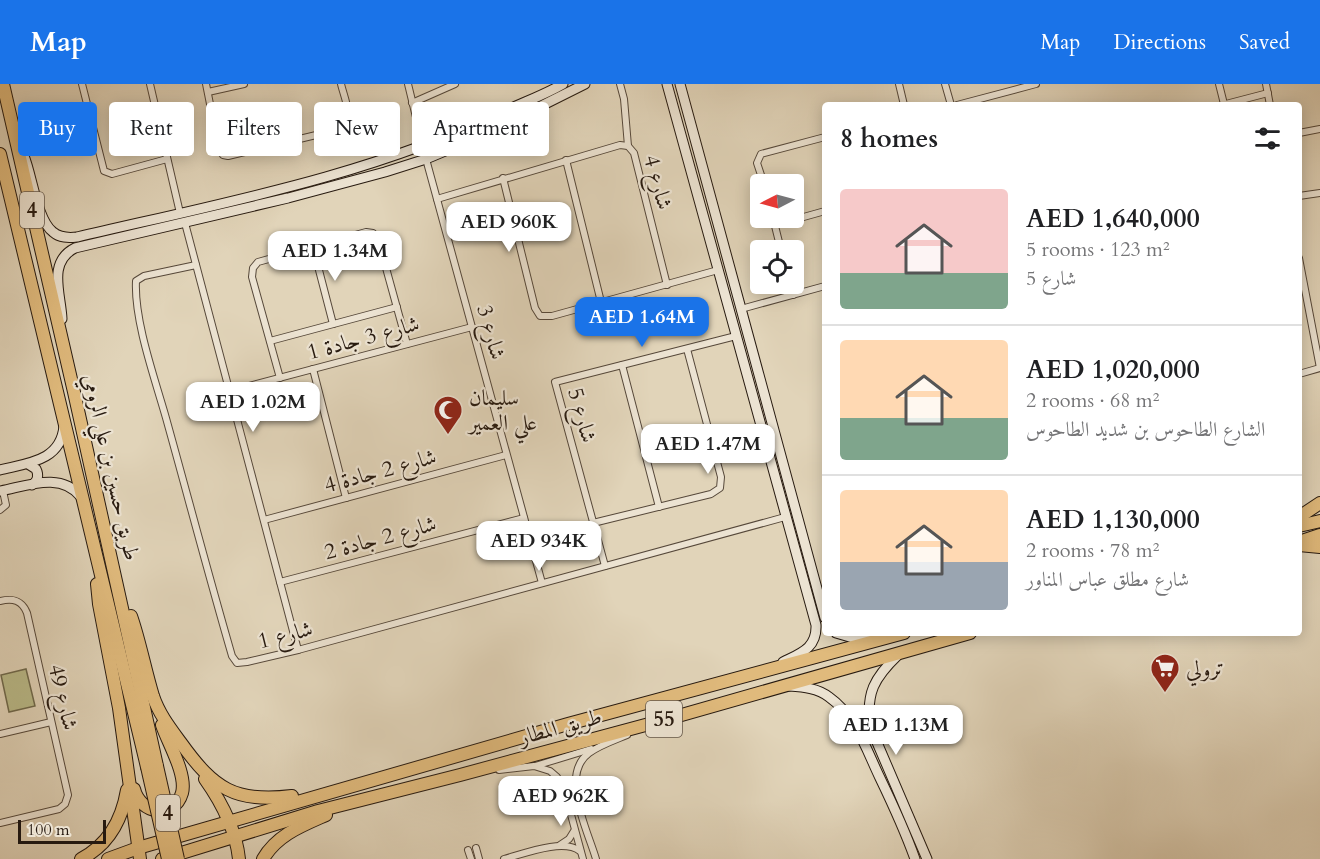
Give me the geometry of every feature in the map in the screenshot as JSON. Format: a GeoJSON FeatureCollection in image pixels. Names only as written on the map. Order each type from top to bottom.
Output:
{"type":"FeatureCollection","features":[{"type":"Feature","properties":{"kind":"highway","name":"طريق حسين بن علي الرومي"},"geometry":{"type":"LineString","coordinates":[[3,84],[116,579],[168,859]]}},
{"type":"Feature","properties":{"kind":"highway","name":"طريق حسين بن علي الرومي"},"geometry":{"type":"LineString","coordinates":[[0,154],[81,498],[178,859]]}},
{"type":"Feature","properties":{"kind":"highway"},"geometry":{"type":"LineString","coordinates":[[1302,515],[1320,503]]}},
{"type":"Feature","properties":{"kind":"highway"},"geometry":{"type":"LineString","coordinates":[[1302,525],[1320,521]]}},
{"type":"Feature","properties":{"kind":"highway"},"geometry":{"type":"LineString","coordinates":[[1302,542],[1320,535]]}},
{"type":"Feature","properties":{"kind":"highway"},"geometry":{"type":"LineString","coordinates":[[1302,544],[1320,547]]}},
{"type":"Feature","properties":{"kind":"highway"},"geometry":{"type":"LineString","coordinates":[[98,565],[99,604],[117,697],[139,854]]}},
{"type":"Feature","properties":{"kind":"highway"},"geometry":{"type":"LineString","coordinates":[[116,579],[133,620],[158,709],[180,772],[182,793],[172,807],[155,811],[140,803],[128,777]]}},
{"type":"Feature","properties":{"kind":"highway","name":"طريق المطار"},"geometry":{"type":"LineString","coordinates":[[108,859],[139,854],[228,821],[328,792],[893,636]]}},
{"type":"Feature","properties":{"kind":"highway","name":"طريق المطار"},"geometry":{"type":"LineString","coordinates":[[162,859],[318,811],[664,720],[959,636]]}},
{"type":"Feature","properties":{"kind":"highway"},"geometry":{"type":"LineString","coordinates":[[158,709],[217,796],[234,837],[240,859]]}},
{"type":"Feature","properties":{"kind":"highway"},"geometry":{"type":"LineString","coordinates":[[195,763],[219,784],[248,798],[274,799],[328,792]]}},
{"type":"Feature","properties":{"kind":"highway"},"geometry":{"type":"LineString","coordinates":[[81,859],[102,844],[116,826],[123,810],[128,777]]}},
{"type":"Feature","properties":{"kind":"highway"},"geometry":{"type":"LineString","coordinates":[[263,859],[286,834],[357,802]]}},
{"type":"Feature","properties":{"kind":"street"},"geometry":{"type":"LineString","coordinates":[[82,84],[104,171],[112,174],[167,159]]}},
{"type":"Feature","properties":{"kind":"street"},"geometry":{"type":"LineString","coordinates":[[150,84],[180,213]]}},
{"type":"Feature","properties":{"kind":"street"},"geometry":{"type":"LineString","coordinates":[[206,84],[219,149],[223,155],[228,156],[338,130],[348,121],[341,84]]}},
{"type":"Feature","properties":{"kind":"street"},"geometry":{"type":"LineString","coordinates":[[208,92],[244,84]]}},
{"type":"Feature","properties":{"kind":"street"},"geometry":{"type":"LineString","coordinates":[[408,84],[412,103]]}},
{"type":"Feature","properties":{"kind":"street"},"geometry":{"type":"LineString","coordinates":[[414,102],[455,84]]}},
{"type":"Feature","properties":{"kind":"street"},"geometry":{"type":"LineString","coordinates":[[535,102],[551,87],[563,84]]}},
{"type":"Feature","properties":{"kind":"street"},"geometry":{"type":"LineString","coordinates":[[549,102],[585,84]]}},
{"type":"Feature","properties":{"kind":"street"},"geometry":{"type":"LineString","coordinates":[[620,84],[624,99],[628,146]]}},
{"type":"Feature","properties":{"kind":"street"},"geometry":{"type":"LineString","coordinates":[[667,84],[816,625],[815,640],[807,650],[761,672]]}},
{"type":"Feature","properties":{"kind":"street"},"geometry":{"type":"LineString","coordinates":[[678,84],[822,607]]}},
{"type":"Feature","properties":{"kind":"street"},"geometry":{"type":"LineString","coordinates":[[899,84],[903,102]]}},
{"type":"Feature","properties":{"kind":"street"},"geometry":{"type":"LineString","coordinates":[[945,84],[950,102]]}},
{"type":"Feature","properties":{"kind":"street"},"geometry":{"type":"LineString","coordinates":[[966,102],[1012,87],[1036,84]]}},
{"type":"Feature","properties":{"kind":"street"},"geometry":{"type":"LineString","coordinates":[[1219,84],[1222,102]]}},
{"type":"Feature","properties":{"kind":"street"},"geometry":{"type":"LineString","coordinates":[[1266,84],[1270,102]]}},
{"type":"Feature","properties":{"kind":"street"},"geometry":{"type":"LineString","coordinates":[[1234,102],[1268,93]]}},
{"type":"Feature","properties":{"kind":"street"},"geometry":{"type":"LineString","coordinates":[[526,102],[540,96]]}},
{"type":"Feature","properties":{"kind":"street"},"geometry":{"type":"LineString","coordinates":[[1302,132],[1320,129]]}},
{"type":"Feature","properties":{"kind":"street"},"geometry":{"type":"LineString","coordinates":[[15,135],[50,229],[59,236],[77,237],[315,182],[412,150]]}},
{"type":"Feature","properties":{"kind":"street"},"geometry":{"type":"LineString","coordinates":[[761,174],[757,163],[761,154],[822,138]]}},
{"type":"Feature","properties":{"kind":"street","name":"شارع 4"},"geometry":{"type":"LineString","coordinates":[[437,199],[620,145],[628,146],[634,153],[667,285]]}},
{"type":"Feature","properties":{"kind":"street"},"geometry":{"type":"LineString","coordinates":[[62,336],[57,270],[68,252],[79,247],[323,189],[433,156]]}},
{"type":"Feature","properties":{"kind":"street","name":"شارع 3"},"geometry":{"type":"LineString","coordinates":[[426,159],[542,583]]}},
{"type":"Feature","properties":{"kind":"street"},"geometry":{"type":"LineString","coordinates":[[566,160],[601,302]]}},
{"type":"Feature","properties":{"kind":"street"},"geometry":{"type":"LineString","coordinates":[[323,189],[323,184],[350,174],[355,169]]}},
{"type":"Feature","properties":{"kind":"street"},"geometry":{"type":"LineString","coordinates":[[0,178],[12,206]]}},
{"type":"Feature","properties":{"kind":"street"},"geometry":{"type":"LineString","coordinates":[[503,178],[535,308],[540,316],[552,316],[718,270]]}},
{"type":"Feature","properties":{"kind":"street"},"geometry":{"type":"LineString","coordinates":[[288,198],[316,188],[315,182]]}},
{"type":"Feature","properties":{"kind":"street"},"geometry":{"type":"LineString","coordinates":[[1302,196],[1320,193]]}},
{"type":"Feature","properties":{"kind":"street"},"geometry":{"type":"LineString","coordinates":[[804,216],[822,211]]}},
{"type":"Feature","properties":{"kind":"street"},"geometry":{"type":"LineString","coordinates":[[185,223],[298,650]]}},
{"type":"Feature","properties":{"kind":"street"},"geometry":{"type":"LineString","coordinates":[[280,378],[252,276],[254,265],[366,232],[373,233],[378,239],[407,344]]}},
{"type":"Feature","properties":{"kind":"street"},"geometry":{"type":"LineString","coordinates":[[313,247],[333,324]]}},
{"type":"Feature","properties":{"kind":"street","name":"شارع 1"},"geometry":{"type":"LineString","coordinates":[[196,265],[144,276],[136,281],[135,294],[147,350],[202,552],[234,660],[237,663],[298,650],[785,517]]}},
{"type":"Feature","properties":{"kind":"street"},"geometry":{"type":"LineString","coordinates":[[1302,274],[1320,368],[1302,373]]}},
{"type":"Feature","properties":{"kind":"street"},"geometry":{"type":"LineString","coordinates":[[741,309],[822,287]]}},
{"type":"Feature","properties":{"kind":"street"},"geometry":{"type":"LineString","coordinates":[[270,341],[396,307]]}},
{"type":"Feature","properties":{"kind":"street","name":"شارع 3 جادة 1"},"geometry":{"type":"LineString","coordinates":[[230,391],[472,327]]}},
{"type":"Feature","properties":{"kind":"street","name":"شارع 5"},"geometry":{"type":"LineString","coordinates":[[605,566],[555,382],[736,336]]}},
{"type":"Feature","properties":{"kind":"street"},"geometry":{"type":"LineString","coordinates":[[593,523],[711,494],[720,488],[721,477],[687,349]]}},
{"type":"Feature","properties":{"kind":"street"},"geometry":{"type":"LineString","coordinates":[[740,353],[746,357],[752,375],[760,377]]}},
{"type":"Feature","properties":{"kind":"street"},"geometry":{"type":"LineString","coordinates":[[622,365],[659,507]]}},
{"type":"Feature","properties":{"kind":"street"},"geometry":{"type":"LineString","coordinates":[[313,369],[346,498]]}},
{"type":"Feature","properties":{"kind":"street"},"geometry":{"type":"LineString","coordinates":[[0,470],[43,459],[55,450],[64,426]]}},
{"type":"Feature","properties":{"kind":"street","name":"شارع 2 جادة 4"},"geometry":{"type":"LineString","coordinates":[[264,520],[506,455]]}},
{"type":"Feature","properties":{"kind":"street"},"geometry":{"type":"LineString","coordinates":[[28,464],[36,469],[38,475],[32,485]]}},
{"type":"Feature","properties":{"kind":"street"},"geometry":{"type":"LineString","coordinates":[[0,510],[6,504],[2,491],[48,482],[61,483],[75,490],[81,498]]}},
{"type":"Feature","properties":{"kind":"street","name":"شارع 2 جادة 2"},"geometry":{"type":"LineString","coordinates":[[280,582],[524,518]]}},
{"type":"Feature","properties":{"kind":"street"},"geometry":{"type":"LineString","coordinates":[[804,585],[813,593],[819,614],[822,616]]}},
{"type":"Feature","properties":{"kind":"street","name":"شارع 49"},"geometry":{"type":"LineString","coordinates":[[0,601],[13,599],[25,607],[68,795],[65,804],[59,808],[0,823]]}},
{"type":"Feature","properties":{"kind":"street"},"geometry":{"type":"LineString","coordinates":[[846,636],[853,638],[871,636]]}},
{"type":"Feature","properties":{"kind":"street"},"geometry":{"type":"LineString","coordinates":[[902,651],[885,668],[873,686],[868,707],[870,726],[927,859]]}},
{"type":"Feature","properties":{"kind":"street"},"geometry":{"type":"LineString","coordinates":[[784,685],[810,688],[827,695],[842,707],[855,724],[898,816],[915,859]]}},
{"type":"Feature","properties":{"kind":"street"},"geometry":{"type":"LineString","coordinates":[[460,775],[534,766],[598,747],[664,720]]}},
{"type":"Feature","properties":{"kind":"street"},"geometry":{"type":"LineString","coordinates":[[0,734],[51,722]]}},
{"type":"Feature","properties":{"kind":"street"},"geometry":{"type":"LineString","coordinates":[[596,859],[575,790],[575,777],[580,761],[598,747]]}},
{"type":"Feature","properties":{"kind":"street"},"geometry":{"type":"LineString","coordinates":[[534,766],[550,771],[557,777],[571,814],[583,859]]}},
{"type":"Feature","properties":{"kind":"street"},"geometry":{"type":"LineString","coordinates":[[880,778],[886,773],[891,776]]}},
{"type":"Feature","properties":{"kind":"street"},"geometry":{"type":"LineString","coordinates":[[571,814],[577,813],[590,839]]}},
{"type":"Feature","properties":{"kind":"street"},"geometry":{"type":"LineString","coordinates":[[504,859],[559,845],[569,839],[574,831]]}},
{"type":"Feature","properties":{"kind":"street"},"geometry":{"type":"LineString","coordinates":[[559,845],[571,846],[580,851]]}},
{"type":"Feature","properties":{"kind":"street"},"geometry":{"type":"LineString","coordinates":[[476,848],[479,859]]}},
{"type":"Feature","properties":{"kind":"street"},"geometry":{"type":"LineString","coordinates":[[468,850],[471,859]]}},
{"type":"Feature","properties":{"kind":"green space"},"geometry":{"type":"Polygon","coordinates":[[[26,669],[35,706],[9,712],[1,675],[26,669]]]}},
{"type":"Feature","properties":{"kind":"place","name":"سليمان علي العمير"},"geometry":{"type":"Point","coordinates":[448,436]}},
{"type":"Feature","properties":{"kind":"place","name":"ترولي"},"geometry":{"type":"Point","coordinates":[1165,694]}}]}
